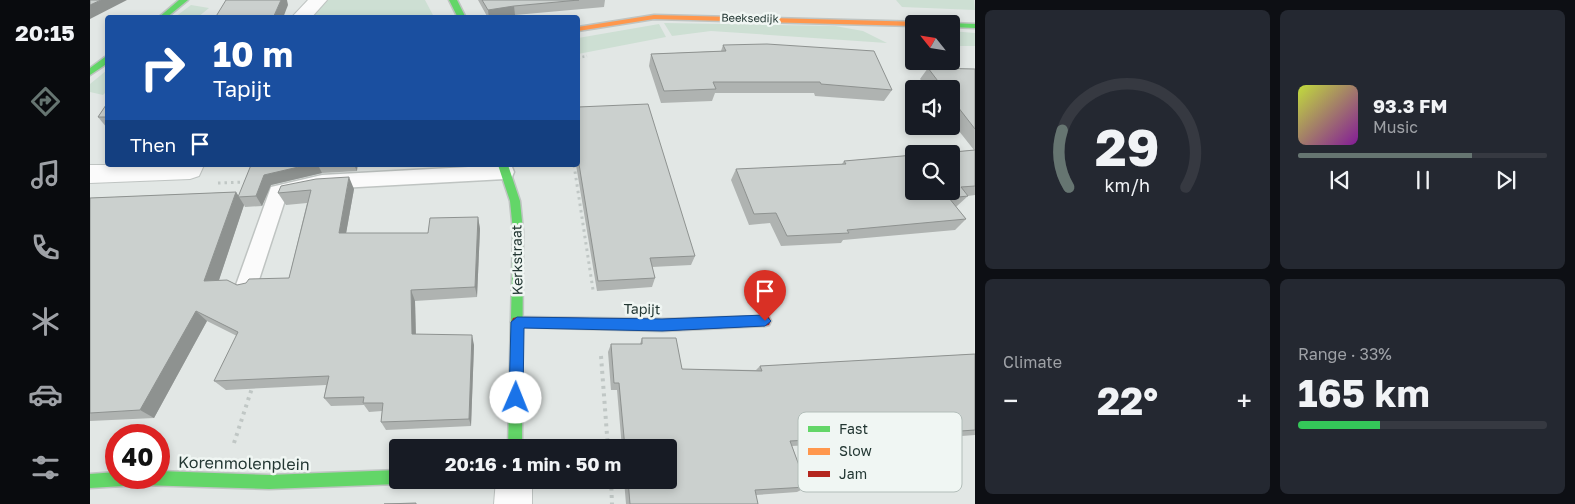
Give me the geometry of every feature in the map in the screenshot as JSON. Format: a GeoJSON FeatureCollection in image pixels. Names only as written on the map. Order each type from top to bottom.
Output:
{"type":"FeatureCollection","features":[{"type":"Feature","properties":{"kind":"street"},"geometry":{"type":"LineString","coordinates":[[165,15],[184,0]]}},
{"type":"Feature","properties":{"kind":"street"},"geometry":{"type":"LineString","coordinates":[[303,15],[318,0]]}},
{"type":"Feature","properties":{"kind":"street"},"geometry":{"type":"LineString","coordinates":[[453,0],[460,15]]}},
{"type":"Feature","properties":{"kind":"street","name":"Beeksedijk"},"geometry":{"type":"LineString","coordinates":[[580,29],[654,17],[905,23]]}},
{"type":"Feature","properties":{"kind":"street"},"geometry":{"type":"LineString","coordinates":[[960,25],[975,26]]}},
{"type":"Feature","properties":{"kind":"street"},"geometry":{"type":"LineString","coordinates":[[90,72],[105,60]]}},
{"type":"Feature","properties":{"kind":"street"},"geometry":{"type":"LineString","coordinates":[[90,174],[191,167]]}},
{"type":"Feature","properties":{"kind":"street","name":"Kerkstraat"},"geometry":{"type":"LineString","coordinates":[[504,169],[514,202],[518,232],[514,439]]}},
{"type":"Feature","properties":{"kind":"street","name":"Tapijt"},"geometry":{"type":"LineString","coordinates":[[517,322],[662,325],[765,321]]}},
{"type":"Feature","properties":{"kind":"street","name":"Korenmolenplein"},"geometry":{"type":"LineString","coordinates":[[90,481],[140,478],[269,482],[389,477]]}},
{"type":"Feature","properties":{"kind":"street"},"geometry":{"type":"LineString","coordinates":[[513,504],[514,489]]}},
{"type":"Feature","properties":{"kind":"lane"},"geometry":{"type":"LineString","coordinates":[[246,285],[278,192],[322,182],[504,169]]}},
{"type":"Feature","properties":{"kind":"path"},"geometry":{"type":"LineString","coordinates":[[191,167],[183,184],[266,181],[278,192]]}},
{"type":"Feature","properties":{"kind":"path"},"geometry":{"type":"LineString","coordinates":[[222,482],[255,378]]}},
{"type":"Feature","properties":{"kind":"path"},"geometry":{"type":"LineString","coordinates":[[611,489],[612,504]]}},
{"type":"Feature","properties":{"kind":"green space"},"geometry":{"type":"Polygon","coordinates":[[[328,0],[425,0],[433,15],[314,15],[328,0]]]}},
{"type":"Feature","properties":{"kind":"green space"},"geometry":{"type":"Polygon","coordinates":[[[896,0],[974,0],[975,10],[902,7],[896,0]]]}},
{"type":"Feature","properties":{"kind":"green space"},"geometry":{"type":"Polygon","coordinates":[[[191,5],[209,8],[200,15],[178,15],[191,5]]]}},
{"type":"Feature","properties":{"kind":"green space"},"geometry":{"type":"Polygon","coordinates":[[[664,23],[835,26],[863,31],[887,43],[711,31],[672,36],[664,23]]]}},
{"type":"Feature","properties":{"kind":"green space"},"geometry":{"type":"Polygon","coordinates":[[[659,24],[666,37],[580,54],[580,38],[659,24]]]}},
{"type":"Feature","properties":{"kind":"green space"},"geometry":{"type":"Polygon","coordinates":[[[960,32],[975,33],[975,46],[960,46],[960,32]]]}},
{"type":"Feature","properties":{"kind":"green space"},"geometry":{"type":"Polygon","coordinates":[[[105,72],[105,93],[103,95],[90,92],[90,84],[105,72]]]}},
{"type":"Feature","properties":{"kind":"building"},"geometry":{"type":"Polygon","coordinates":[[[90,0],[101,0],[90,5],[90,0]]]}},
{"type":"Feature","properties":{"kind":"building"},"geometry":{"type":"Polygon","coordinates":[[[226,0],[281,0],[274,15],[217,15],[226,0]]]}},
{"type":"Feature","properties":{"kind":"building"},"geometry":{"type":"Polygon","coordinates":[[[482,0],[579,0],[488,10],[482,0]]]}},
{"type":"Feature","properties":{"kind":"building"},"geometry":{"type":"Polygon","coordinates":[[[767,44],[874,51],[892,90],[821,84],[820,82],[713,82],[716,89],[664,91],[651,54],[726,51],[723,45],[767,44]]]}},
{"type":"Feature","properties":{"kind":"building"},"geometry":{"type":"Polygon","coordinates":[[[975,69],[975,129],[960,110],[960,80],[937,80],[930,70],[975,69]]]}},
{"type":"Feature","properties":{"kind":"building"},"geometry":{"type":"Polygon","coordinates":[[[648,104],[695,256],[650,258],[655,278],[598,281],[579,167],[580,107],[648,104]]]}},
{"type":"Feature","properties":{"kind":"building"},"geometry":{"type":"Polygon","coordinates":[[[105,106],[105,117],[98,117],[105,106]]]}},
{"type":"Feature","properties":{"kind":"building"},"geometry":{"type":"Polygon","coordinates":[[[975,150],[975,186],[961,187],[968,196],[960,197],[960,151],[975,150]]]}},
{"type":"Feature","properties":{"kind":"building"},"geometry":{"type":"Polygon","coordinates":[[[905,156],[905,200],[951,200],[966,219],[847,230],[849,233],[787,236],[776,213],[754,214],[736,169],[846,164],[844,161],[905,156]]]}},
{"type":"Feature","properties":{"kind":"building"},"geometry":{"type":"Polygon","coordinates":[[[250,167],[298,167],[264,175],[256,196],[238,197],[250,167]]]}},
{"type":"Feature","properties":{"kind":"building"},"geometry":{"type":"Polygon","coordinates":[[[349,177],[339,233],[428,233],[430,218],[478,217],[475,287],[411,290],[412,334],[472,335],[469,419],[381,422],[383,403],[363,403],[364,397],[324,398],[329,376],[214,381],[238,332],[196,311],[140,410],[90,413],[90,198],[236,192],[204,281],[227,280],[237,285],[246,283],[249,279],[289,278],[311,190],[278,193],[281,186],[316,179],[349,177]]]}},
{"type":"Feature","properties":{"kind":"building"},"geometry":{"type":"Polygon","coordinates":[[[642,338],[676,338],[682,369],[762,371],[760,366],[975,354],[975,430],[962,431],[962,412],[798,412],[798,441],[790,441],[798,463],[798,488],[755,490],[758,504],[630,504],[629,489],[677,489],[677,439],[624,439],[619,383],[614,383],[611,344],[642,344],[642,338]]]}},
{"type":"Feature","properties":{"kind":"building"},"geometry":{"type":"Polygon","coordinates":[[[416,503],[416,504],[384,504],[416,503]]]}},
{"type":"Feature","properties":{"kind":"traffic: fast"},"geometry":{"type":"LineString","coordinates":[[165,15],[184,0]]}},
{"type":"Feature","properties":{"kind":"traffic: fast"},"geometry":{"type":"LineString","coordinates":[[453,0],[460,15]]}},
{"type":"Feature","properties":{"kind":"traffic: fast"},"geometry":{"type":"LineString","coordinates":[[960,25],[975,26]]}},
{"type":"Feature","properties":{"kind":"traffic: fast"},"geometry":{"type":"LineString","coordinates":[[90,72],[105,61]]}},
{"type":"Feature","properties":{"kind":"traffic: fast"},"geometry":{"type":"LineString","coordinates":[[504,167],[515,201],[518,231],[515,439]]}},
{"type":"Feature","properties":{"kind":"traffic: fast"},"geometry":{"type":"LineString","coordinates":[[90,481],[140,478],[269,482],[389,477]]}},
{"type":"Feature","properties":{"kind":"traffic: slow"},"geometry":{"type":"LineString","coordinates":[[580,29],[654,17],[905,24]]}},
{"type":"Feature","properties":{"kind":"traffic: jam"},"geometry":{"type":"LineString","coordinates":[[517,322],[662,325],[765,321]]}},
{"type":"Feature","properties":{"kind":"route"},"geometry":{"type":"LineString","coordinates":[[516,398],[517,322],[662,325],[765,321]]}}]}
